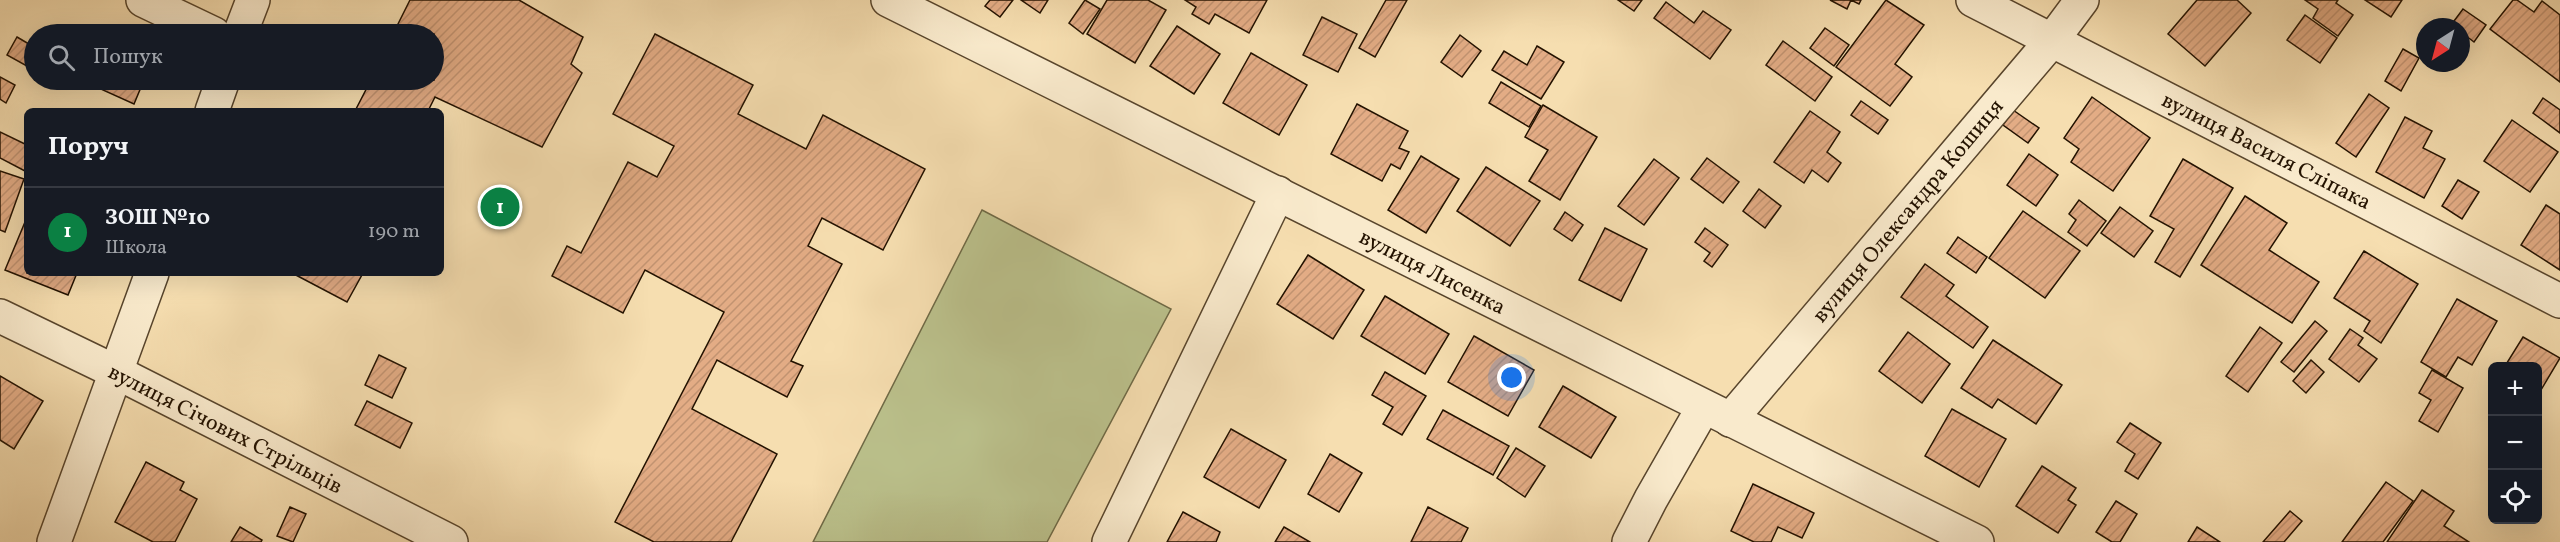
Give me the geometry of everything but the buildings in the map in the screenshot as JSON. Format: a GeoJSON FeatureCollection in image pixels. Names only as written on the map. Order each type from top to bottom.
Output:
{"type":"FeatureCollection","features":[{"type":"Feature","properties":{"kind":"street"},"geometry":{"type":"LineString","coordinates":[[143,0],[193,24]]}},
{"type":"Feature","properties":{"kind":"street"},"geometry":{"type":"LineString","coordinates":[[244,24],[253,0]]}},
{"type":"Feature","properties":{"kind":"street","name":"вулиця Лисенка"},"geometry":{"type":"LineString","coordinates":[[888,0],[1977,542]]}},
{"type":"Feature","properties":{"kind":"street","name":"вулиця Василя Сліпака"},"geometry":{"type":"LineString","coordinates":[[1973,0],[2560,301]]}},
{"type":"Feature","properties":{"kind":"street","name":"вулиця Олександра Кошиця"},"geometry":{"type":"LineString","coordinates":[[1629,542],[1651,499],[1717,414],[2053,39],[2082,0]]}},
{"type":"Feature","properties":{"kind":"street"},"geometry":{"type":"LineString","coordinates":[[213,108],[220,90]]}},
{"type":"Feature","properties":{"kind":"street"},"geometry":{"type":"LineString","coordinates":[[1109,542],[1278,193]]}},
{"type":"Feature","properties":{"kind":"street"},"geometry":{"type":"LineString","coordinates":[[54,542],[151,276]]}},
{"type":"Feature","properties":{"kind":"street","name":"вулиця Січових Стрільців"},"geometry":{"type":"LineString","coordinates":[[0,316],[116,372],[451,542]]}},
{"type":"Feature","properties":{"kind":"green space"},"geometry":{"type":"Polygon","coordinates":[[[982,210],[1171,309],[1047,542],[813,542],[982,210]]]}},
{"type":"Feature","properties":{"kind":"place","name":"ЗОШ №10"},"geometry":{"type":"Point","coordinates":[500,207]}}]}
